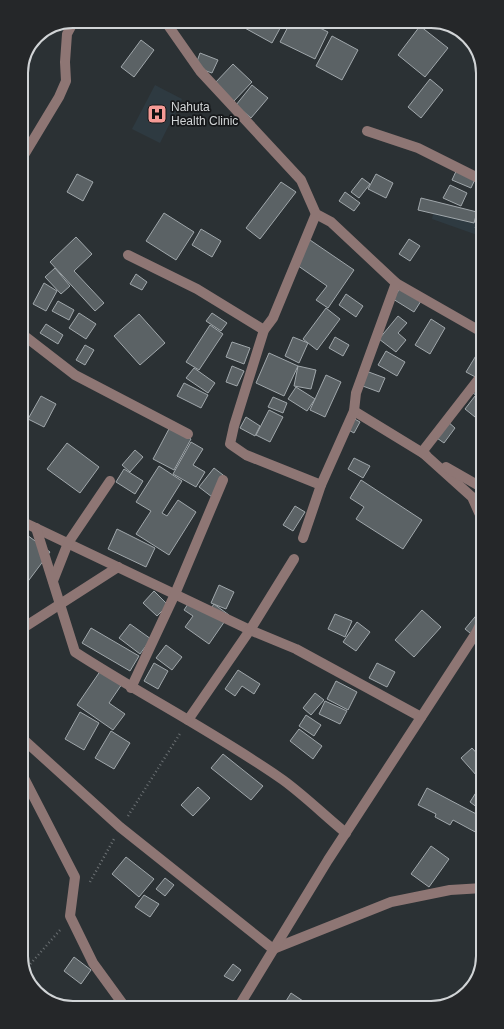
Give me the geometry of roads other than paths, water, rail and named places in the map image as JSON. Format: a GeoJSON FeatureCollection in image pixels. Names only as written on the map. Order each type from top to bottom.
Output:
{"type":"FeatureCollection","features":[{"type":"Feature","properties":{"kind":"street"},"geometry":{"type":"LineString","coordinates":[[28,150],[59,97],[66,81],[65,62],[67,34],[70,28]]}},
{"type":"Feature","properties":{"kind":"street"},"geometry":{"type":"LineString","coordinates":[[170,28],[200,70],[301,180],[316,214],[331,222],[396,283],[476,329]]}},
{"type":"Feature","properties":{"kind":"street"},"geometry":{"type":"LineString","coordinates":[[367,131],[418,148],[476,177]]}},
{"type":"Feature","properties":{"kind":"street"},"geometry":{"type":"LineString","coordinates":[[316,214],[273,318],[264,330],[234,426],[230,444],[246,455],[321,485]]}},
{"type":"Feature","properties":{"kind":"street"},"geometry":{"type":"LineString","coordinates":[[128,256],[197,289],[264,330]]}},
{"type":"Feature","properties":{"kind":"street"},"geometry":{"type":"LineString","coordinates":[[303,538],[321,485],[354,411],[356,393],[396,283]]}},
{"type":"Feature","properties":{"kind":"street"},"geometry":{"type":"LineString","coordinates":[[28,339],[75,375],[188,434]]}},
{"type":"Feature","properties":{"kind":"street"},"geometry":{"type":"LineString","coordinates":[[422,452],[476,381]]}},
{"type":"Feature","properties":{"kind":"street"},"geometry":{"type":"LineString","coordinates":[[354,411],[476,484]]}},
{"type":"Feature","properties":{"kind":"street"},"geometry":{"type":"LineString","coordinates":[[422,452],[472,497],[476,506]]}},
{"type":"Feature","properties":{"kind":"street"},"geometry":{"type":"LineString","coordinates":[[131,688],[176,594],[223,480]]}},
{"type":"Feature","properties":{"kind":"street"},"geometry":{"type":"LineString","coordinates":[[52,581],[68,543],[110,481]]}},
{"type":"Feature","properties":{"kind":"street"},"geometry":{"type":"LineString","coordinates":[[28,524],[250,630],[296,649],[421,717]]}},
{"type":"Feature","properties":{"kind":"street"},"geometry":{"type":"LineString","coordinates":[[36,528],[75,652],[131,688],[188,720],[283,781],[346,833]]}},
{"type":"Feature","properties":{"kind":"street"},"geometry":{"type":"LineString","coordinates":[[188,720],[250,630],[294,559]]}},
{"type":"Feature","properties":{"kind":"street"},"geometry":{"type":"LineString","coordinates":[[28,625],[118,567]]}},
{"type":"Feature","properties":{"kind":"street"},"geometry":{"type":"LineString","coordinates":[[242,1001],[346,833],[476,633]]}},
{"type":"Feature","properties":{"kind":"street"},"geometry":{"type":"LineString","coordinates":[[28,744],[120,827],[273,950]]}},
{"type":"Feature","properties":{"kind":"street"},"geometry":{"type":"LineString","coordinates":[[28,786],[75,877],[70,916],[93,963],[121,1001]]}},
{"type":"Feature","properties":{"kind":"street"},"geometry":{"type":"LineString","coordinates":[[273,950],[391,902],[450,890],[476,888]]}},
{"type":"Feature","properties":{"kind":"place","name":"Nahuta Health Clinic"},"geometry":{"type":"Point","coordinates":[157,114]}}]}
